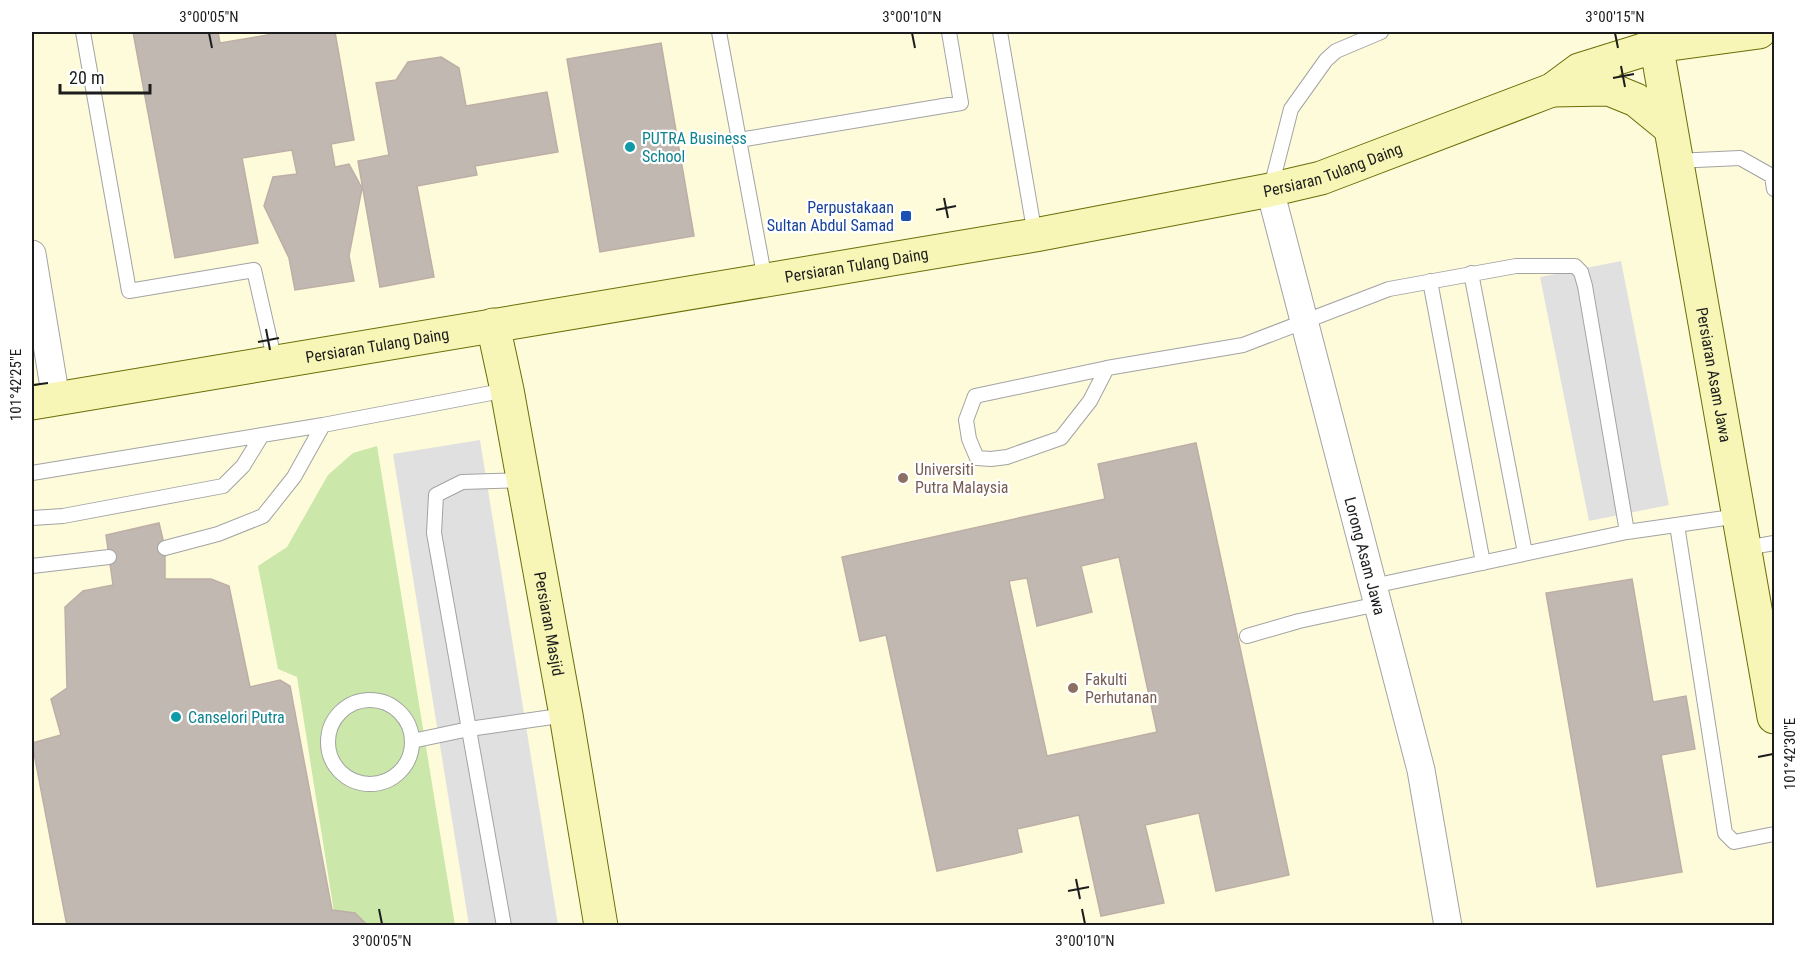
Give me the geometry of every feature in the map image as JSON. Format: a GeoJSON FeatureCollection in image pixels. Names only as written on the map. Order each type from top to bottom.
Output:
{"type":"FeatureCollection","features":[{"type":"Feature","properties":{"kind":"street","name":"Persiaran Tulang Daing"},"geometry":{"type":"LineString","coordinates":[[44,401],[1035,235],[1270,189],[1321,178],[1552,90],[1579,70],[1655,39],[1760,32]]}},
{"type":"Feature","properties":{"kind":"street","name":"Persiaran Asam Jawa"},"geometry":{"type":"LineString","coordinates":[[1655,39],[1668,127],[1741,515],[1760,546],[1774,717]]}},
{"type":"Feature","properties":{"kind":"street"},"geometry":{"type":"LineString","coordinates":[[1552,90],[1609,88],[1636,100],[1668,127]]}},
{"type":"Feature","properties":{"kind":"street","name":"Lorong Asam Jawa"},"geometry":{"type":"LineString","coordinates":[[1270,189],[1421,770],[1448,926]]}},
{"type":"Feature","properties":{"kind":"street"},"geometry":{"type":"LineString","coordinates":[[32,254],[44,401]]}},
{"type":"Feature","properties":{"kind":"street","name":"Persiaran Masjid"},"geometry":{"type":"LineString","coordinates":[[493,325],[507,390],[566,715],[601,926]]}},
{"type":"Feature","properties":{"kind":"lane"},"geometry":{"type":"LineString","coordinates":[[83,32],[129,291],[254,270],[275,363]]}},
{"type":"Feature","properties":{"kind":"lane"},"geometry":{"type":"LineString","coordinates":[[719,32],[765,279]]}},
{"type":"Feature","properties":{"kind":"lane"},"geometry":{"type":"LineString","coordinates":[[740,140],[960,103],[949,32]]}},
{"type":"Feature","properties":{"kind":"lane"},"geometry":{"type":"LineString","coordinates":[[1000,32],[1035,235]]}},
{"type":"Feature","properties":{"kind":"lane"},"geometry":{"type":"LineString","coordinates":[[1270,189],[1291,109],[1326,60],[1336,51],[1381,32]]}},
{"type":"Feature","properties":{"kind":"lane"},"geometry":{"type":"LineString","coordinates":[[1675,161],[1740,158],[1772,176],[1774,189]]}},
{"type":"Feature","properties":{"kind":"lane"},"geometry":{"type":"LineString","coordinates":[[1107,368],[1090,401],[1061,438],[1006,457],[977,458],[969,440],[966,420],[975,396],[1107,368],[1243,345],[1389,289],[1516,266],[1575,266],[1581,272],[1586,286],[1627,532]]}},
{"type":"Feature","properties":{"kind":"lane"},"geometry":{"type":"LineString","coordinates":[[1471,273],[1524,553]]}},
{"type":"Feature","properties":{"kind":"lane"},"geometry":{"type":"LineString","coordinates":[[1430,281],[1483,563]]}},
{"type":"Feature","properties":{"kind":"lane"},"geometry":{"type":"LineString","coordinates":[[32,473],[322,425],[507,390]]}},
{"type":"Feature","properties":{"kind":"lane"},"geometry":{"type":"LineString","coordinates":[[165,548],[218,534],[263,516],[294,477],[322,425]]}},
{"type":"Feature","properties":{"kind":"lane"},"geometry":{"type":"LineString","coordinates":[[32,518],[63,516],[223,486],[243,466],[262,435]]}},
{"type":"Feature","properties":{"kind":"lane"},"geometry":{"type":"LineString","coordinates":[[504,926],[434,533],[436,495],[462,482],[523,480]]}},
{"type":"Feature","properties":{"kind":"lane"},"geometry":{"type":"LineString","coordinates":[[1248,636],[1483,563],[1627,532],[1741,515]]}},
{"type":"Feature","properties":{"kind":"lane"},"geometry":{"type":"LineString","coordinates":[[1677,525],[1725,833],[1734,842],[1774,834]]}},
{"type":"Feature","properties":{"kind":"lane"},"geometry":{"type":"LineString","coordinates":[[32,566],[109,557]]}},
{"type":"Feature","properties":{"kind":"lane"},"geometry":{"type":"LineString","coordinates":[[370,699],[383,701],[399,711],[410,728],[412,741],[411,755],[403,768],[392,778],[378,783],[364,783],[350,778],[339,770],[331,757],[328,742],[330,729],[336,717],[357,701],[370,699]]}},
{"type":"Feature","properties":{"kind":"lane"},"geometry":{"type":"LineString","coordinates":[[412,741],[469,729],[566,715]]}},
{"type":"Feature","properties":{"kind":"shaded area","name":"Universiti Putra Malaysia"},"geometry":{"type":"Polygon","coordinates":[[[32,32],[1774,32],[1774,925],[32,925],[32,32]]]}},
{"type":"Feature","properties":{"kind":"shaded area"},"geometry":{"type":"Polygon","coordinates":[[[1621,261],[1669,505],[1589,521],[1540,277],[1621,261]]]}},
{"type":"Feature","properties":{"kind":"shaded area"},"geometry":{"type":"Polygon","coordinates":[[[480,440],[558,925],[469,925],[393,454],[480,440]]]}},
{"type":"Feature","properties":{"kind":"green space"},"geometry":{"type":"Polygon","coordinates":[[[377,446],[455,925],[336,925],[297,677],[278,669],[258,566],[287,547],[328,475],[353,453],[377,446]]]}},
{"type":"Feature","properties":{"kind":"building"},"geometry":{"type":"Polygon","coordinates":[[[133,32],[218,32],[220,43],[268,35],[268,32],[335,32],[354,140],[331,144],[335,167],[349,164],[362,188],[349,256],[354,281],[295,290],[289,258],[264,206],[273,177],[297,174],[292,150],[242,158],[258,243],[175,258],[133,32]]]}},
{"type":"Feature","properties":{"kind":"building","name":"PUTRA Business School"},"geometry":{"type":"Polygon","coordinates":[[[661,43],[694,236],[600,252],[567,59],[661,43]]]}},
{"type":"Feature","properties":{"kind":"building"},"geometry":{"type":"Polygon","coordinates":[[[441,57],[459,68],[466,106],[547,92],[558,152],[475,166],[477,175],[417,186],[434,277],[380,287],[358,161],[389,155],[376,83],[396,80],[408,62],[441,57]]]}},
{"type":"Feature","properties":{"kind":"building","name":"Fakulti Perhutanan"},"geometry":{"type":"Polygon","coordinates":[[[1196,443],[1289,875],[1216,891],[1199,813],[1145,825],[1164,903],[1101,916],[1079,815],[1017,829],[1022,852],[937,871],[886,635],[860,641],[842,557],[1105,499],[1098,464],[1196,443]],[[1119,557],[1081,566],[1092,612],[1037,626],[1027,578],[1009,581],[1047,756],[1157,732],[1119,557]]]}},
{"type":"Feature","properties":{"kind":"building","name":"Canselori Putra"},"geometry":{"type":"Polygon","coordinates":[[[159,523],[165,548],[165,579],[211,579],[229,586],[250,687],[280,680],[290,686],[332,910],[355,913],[368,926],[67,926],[32,743],[61,735],[51,699],[67,688],[65,607],[83,591],[113,585],[106,535],[159,523]]]}},
{"type":"Feature","properties":{"kind":"building"},"geometry":{"type":"Polygon","coordinates":[[[1632,579],[1653,702],[1686,696],[1695,749],[1661,755],[1682,872],[1597,887],[1546,593],[1632,579]]]}},
{"type":"Feature","properties":{"kind":"place","name":"PUTRA Business School"},"geometry":{"type":"Point","coordinates":[630,147]}},
{"type":"Feature","properties":{"kind":"place","name":"Perpustakaan Sultan Abdul Samad"},"geometry":{"type":"Point","coordinates":[906,216]}},
{"type":"Feature","properties":{"kind":"place","name":"Universiti Putra Malaysia"},"geometry":{"type":"Point","coordinates":[903,478]}},
{"type":"Feature","properties":{"kind":"place","name":"Fakulti Perhutanan"},"geometry":{"type":"Point","coordinates":[1073,688]}},
{"type":"Feature","properties":{"kind":"place","name":"Canselori Putra"},"geometry":{"type":"Point","coordinates":[176,717]}}]}
